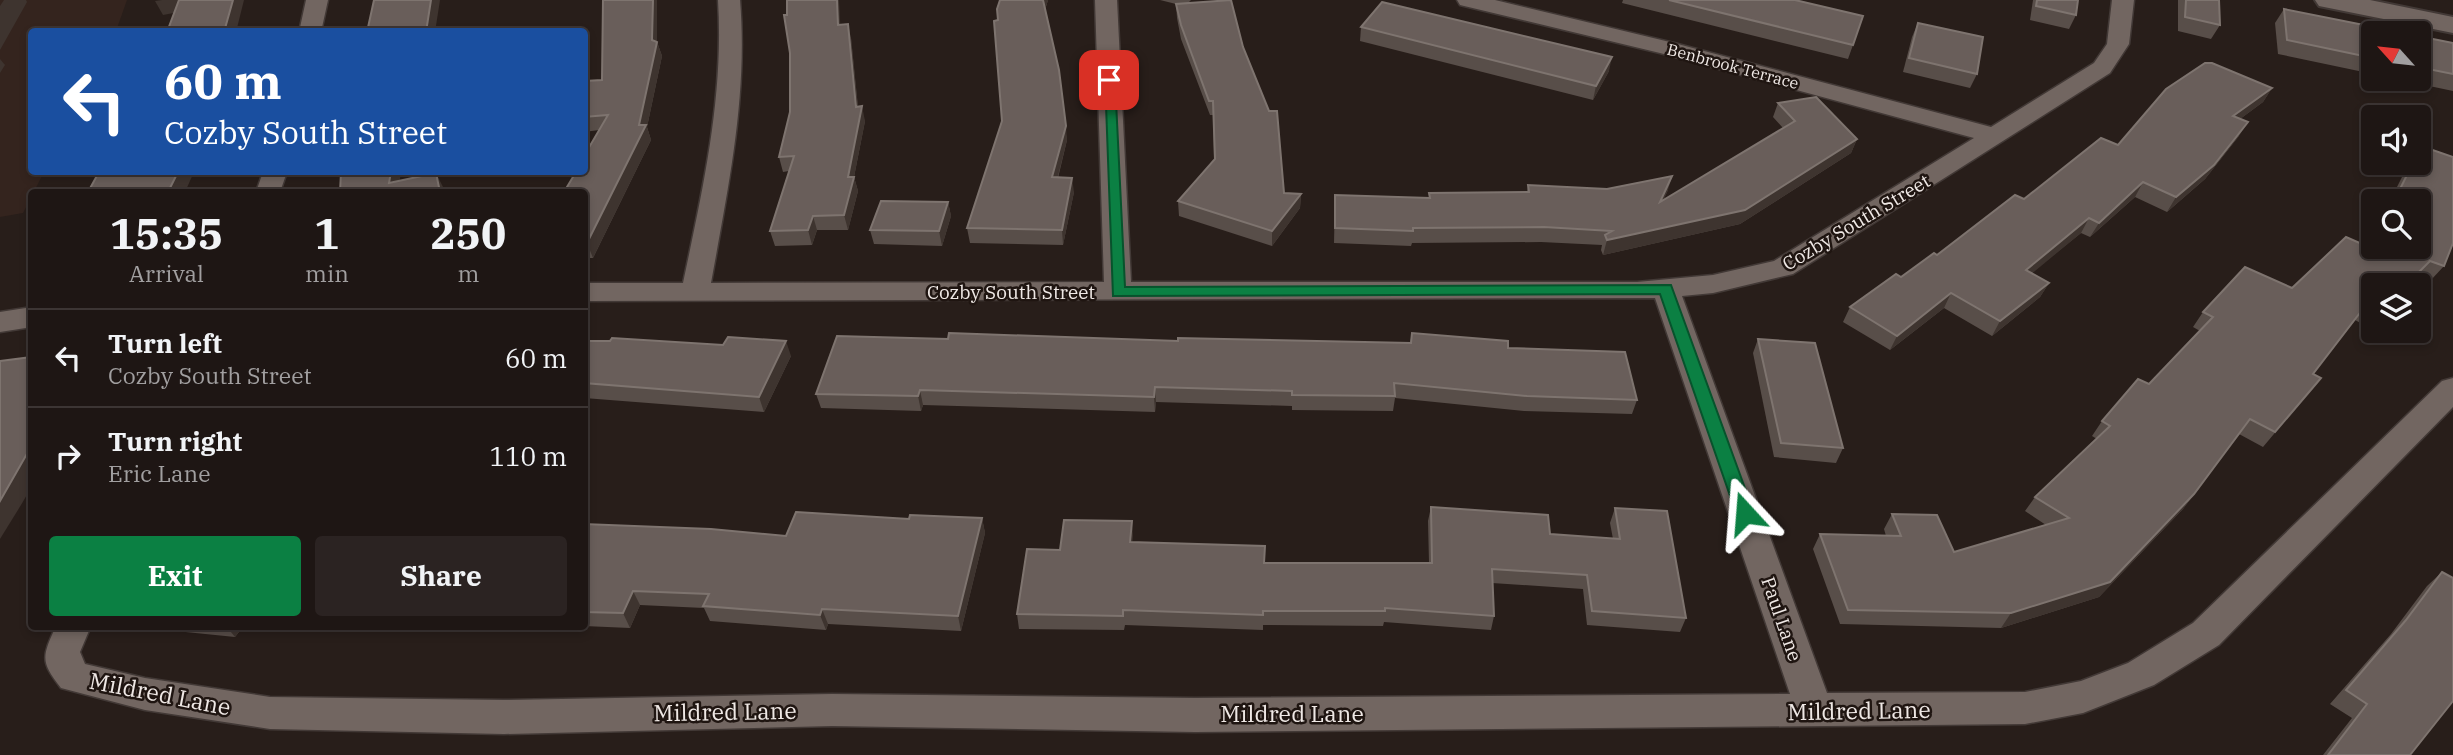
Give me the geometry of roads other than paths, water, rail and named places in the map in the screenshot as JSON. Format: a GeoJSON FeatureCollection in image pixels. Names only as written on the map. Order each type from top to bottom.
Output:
{"type":"FeatureCollection","features":[{"type":"Feature","properties":{"kind":"street"},"geometry":{"type":"LineString","coordinates":[[311,28],[317,0]]}},
{"type":"Feature","properties":{"kind":"street"},"geometry":{"type":"LineString","coordinates":[[695,294],[725,135],[732,26],[729,0]]}},
{"type":"Feature","properties":{"kind":"street"},"geometry":{"type":"LineString","coordinates":[[1105,0],[1118,292]]}},
{"type":"Feature","properties":{"kind":"street","name":"Benbrook Terrace"},"geometry":{"type":"LineString","coordinates":[[1468,0],[1666,48],[1996,136]]}},
{"type":"Feature","properties":{"kind":"street","name":"Cozby South Street"},"geometry":{"type":"LineString","coordinates":[[588,292],[695,294],[1666,289],[1713,284],[1783,268],[2102,68],[2118,44],[2123,0]]}},
{"type":"Feature","properties":{"kind":"street"},"geometry":{"type":"LineString","coordinates":[[2329,0],[2453,25]]}},
{"type":"Feature","properties":{"kind":"street","name":"Paul Lane"},"geometry":{"type":"LineString","coordinates":[[1666,289],[1815,712]]}},
{"type":"Feature","properties":{"kind":"street"},"geometry":{"type":"LineString","coordinates":[[0,322],[28,318]]}},
{"type":"Feature","properties":{"kind":"street","name":"Mildred Lane"},"geometry":{"type":"LineString","coordinates":[[72,630],[62,652],[62,662],[74,677],[145,694],[270,713],[504,717],[832,710],[1195,715],[1815,712],[2025,708],[2083,697],[2141,674],[2206,634],[2453,389]]}}]}
